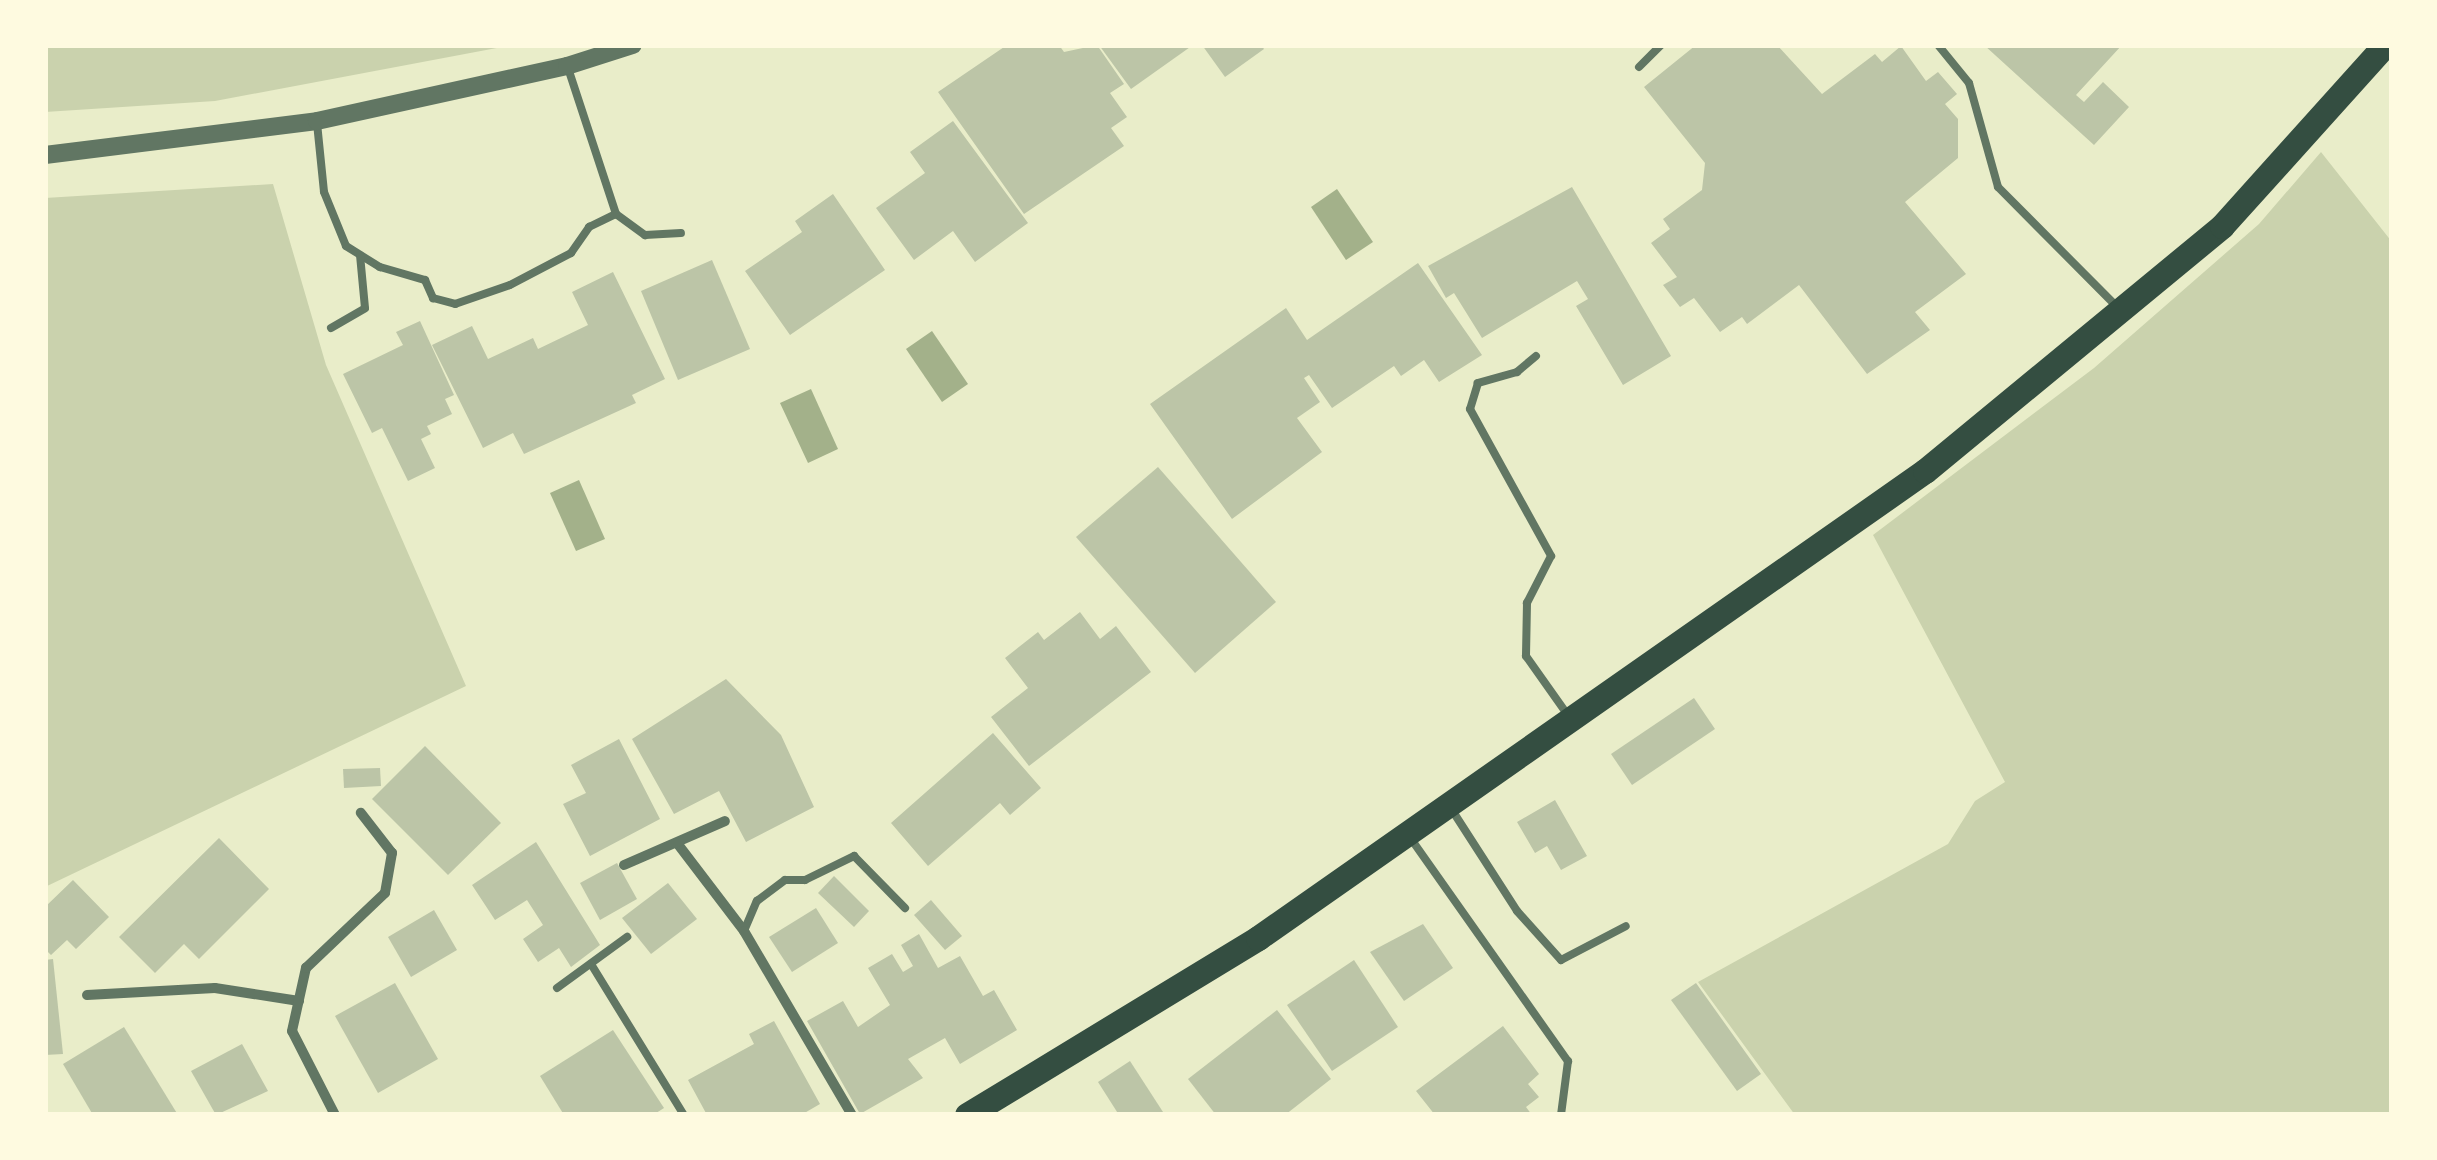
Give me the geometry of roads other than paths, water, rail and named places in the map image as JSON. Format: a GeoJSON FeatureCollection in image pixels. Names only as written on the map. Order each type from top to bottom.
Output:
{"type":"FeatureCollection","features":[{"type":"Feature","properties":{"kind":"main road"},"geometry":{"type":"LineString","coordinates":[[967,1115],[1112,1033],[1408,835],[1925,471],[2123,313],[2222,226],[2384,45]]}},
{"type":"Feature","properties":{"kind":"street"},"geometry":{"type":"LineString","coordinates":[[45,154],[317,120],[567,66],[633,45]]}},
{"type":"Feature","properties":{"kind":"street"},"geometry":{"type":"LineString","coordinates":[[335,1115],[292,1031],[306,968],[385,893],[392,853],[362,813]]}},
{"type":"Feature","properties":{"kind":"street"},"geometry":{"type":"LineString","coordinates":[[624,865],[725,821]]}},
{"type":"Feature","properties":{"kind":"street"},"geometry":{"type":"LineString","coordinates":[[678,844],[744,931],[852,1115]]}},
{"type":"Feature","properties":{"kind":"street"},"geometry":{"type":"LineString","coordinates":[[88,995],[215,988],[299,1001]]}},
{"type":"Feature","properties":{"kind":"lane"},"geometry":{"type":"LineString","coordinates":[[1638,68],[1661,45]]}},
{"type":"Feature","properties":{"kind":"lane"},"geometry":{"type":"LineString","coordinates":[[1938,45],[1969,83],[1998,187],[2123,313]]}},
{"type":"Feature","properties":{"kind":"lane"},"geometry":{"type":"LineString","coordinates":[[567,66],[616,214],[645,235],[681,233]]}},
{"type":"Feature","properties":{"kind":"lane"},"geometry":{"type":"LineString","coordinates":[[317,120],[324,192],[346,246],[424,280],[433,298],[455,304],[510,285],[571,253],[589,227],[616,214]]}},
{"type":"Feature","properties":{"kind":"lane"},"geometry":{"type":"LineString","coordinates":[[331,328],[365,308],[360,254]]}},
{"type":"Feature","properties":{"kind":"lane"},"geometry":{"type":"LineString","coordinates":[[1536,356],[1517,372],[1478,383],[1470,409],[1551,556],[1526,603],[1526,656],[1572,722]]}},
{"type":"Feature","properties":{"kind":"lane"},"geometry":{"type":"LineString","coordinates":[[1450,806],[1517,911],[1562,960],[1626,926]]}},
{"type":"Feature","properties":{"kind":"lane"},"geometry":{"type":"LineString","coordinates":[[1408,835],[1568,1061],[1561,1115]]}},
{"type":"Feature","properties":{"kind":"lane"},"geometry":{"type":"LineString","coordinates":[[744,931],[757,901],[785,880],[805,880],[854,856],[906,908]]}},
{"type":"Feature","properties":{"kind":"lane"},"geometry":{"type":"LineString","coordinates":[[557,988],[627,937]]}},
{"type":"Feature","properties":{"kind":"lane"},"geometry":{"type":"LineString","coordinates":[[591,964],[684,1115]]}}]}
